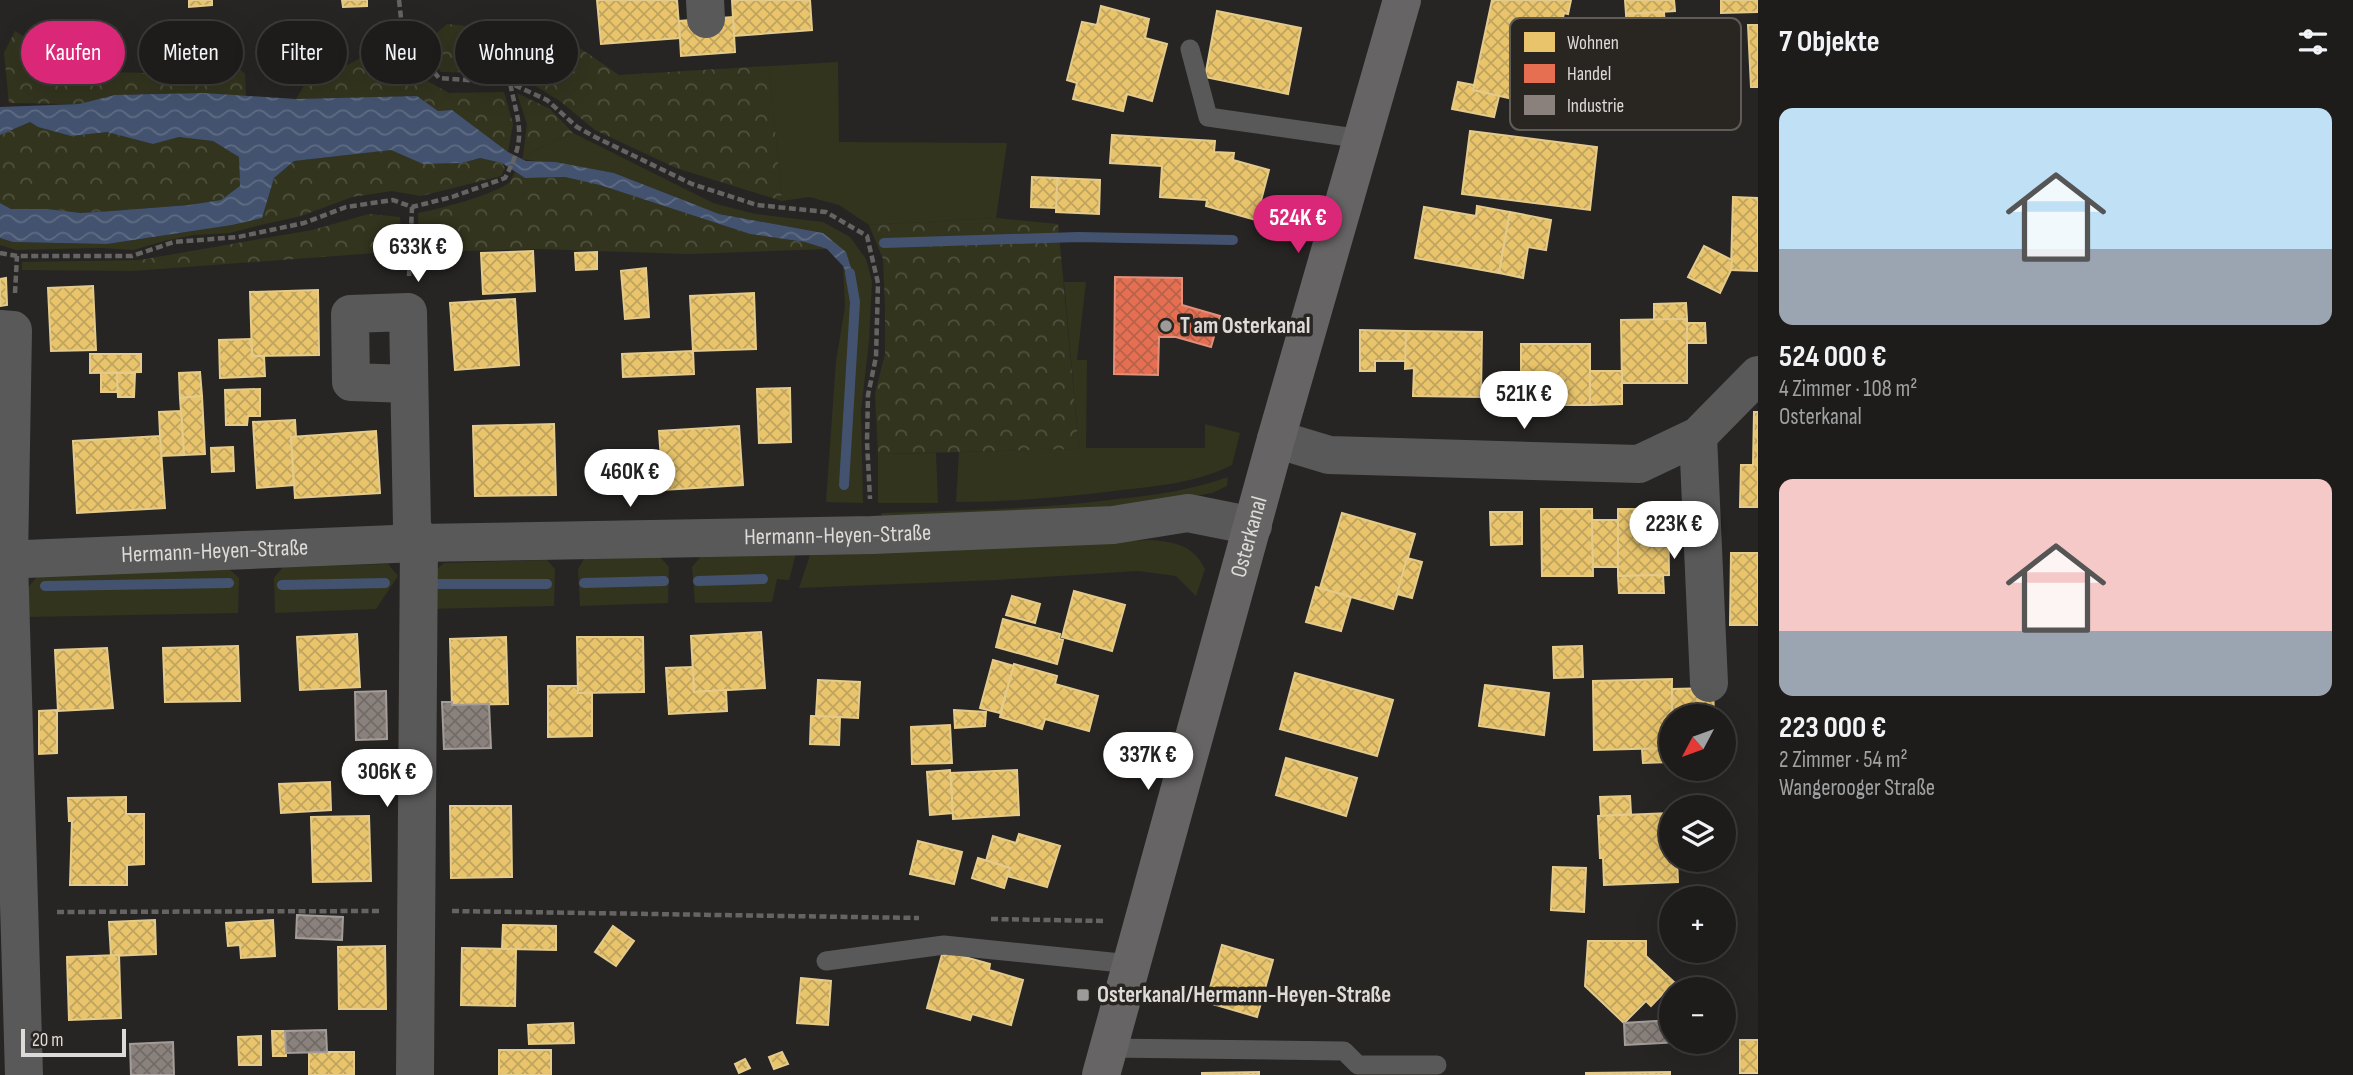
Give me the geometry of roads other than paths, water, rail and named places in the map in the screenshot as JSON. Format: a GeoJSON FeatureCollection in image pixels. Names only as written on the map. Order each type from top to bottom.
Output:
{"type":"FeatureCollection","features":[{"type":"Feature","properties":{"kind":"main road","name":"Osterkanal"},"geometry":{"type":"LineString","coordinates":[[1104,1062],[1276,439],[1402,0]]}},
{"type":"Feature","properties":{"kind":"street"},"geometry":{"type":"LineString","coordinates":[[409,384],[351,382],[350,314],[408,312],[412,526],[419,544],[415,1075]]}},
{"type":"Feature","properties":{"kind":"street"},"geometry":{"type":"LineString","coordinates":[[0,329],[13,330],[6,389],[5,560],[21,912],[24,1075]]}},
{"type":"Feature","properties":{"kind":"street"},"geometry":{"type":"LineString","coordinates":[[1276,439],[1329,456],[1639,464],[1698,436],[1758,375]]}},
{"type":"Feature","properties":{"kind":"street"},"geometry":{"type":"LineString","coordinates":[[1698,436],[1709,684]]}},
{"type":"Feature","properties":{"kind":"street","name":"Hermann-Heyen-Straße"},"geometry":{"type":"LineString","coordinates":[[5,560],[419,544],[872,535],[1113,525],[1188,513],[1253,526]]}},
{"type":"Feature","properties":{"kind":"lane"},"geometry":{"type":"LineString","coordinates":[[1191,49],[1208,117],[1362,139]]}},
{"type":"Feature","properties":{"kind":"lane"},"geometry":{"type":"LineString","coordinates":[[826,961],[944,945],[1131,964]]}},
{"type":"Feature","properties":{"kind":"lane"},"geometry":{"type":"LineString","coordinates":[[1104,1062],[1344,1051],[1358,1065],[1437,1065]]}},
{"type":"Feature","properties":{"kind":"water"},"geometry":{"type":"Polygon","coordinates":[[[204,93],[296,99],[417,96],[438,111],[452,110],[508,152],[526,161],[555,162],[614,173],[719,214],[823,233],[846,252],[854,277],[852,286],[843,266],[827,249],[805,242],[750,234],[600,185],[565,177],[525,178],[502,163],[480,158],[462,163],[423,164],[391,150],[294,161],[274,178],[262,218],[232,225],[107,244],[13,242],[0,238],[0,203],[11,209],[81,213],[112,211],[221,200],[240,186],[239,157],[213,141],[179,137],[153,144],[107,132],[71,136],[38,127],[30,122],[0,135],[0,107],[79,104],[115,95],[204,93]]]}},
{"type":"Feature","properties":{"kind":"waterway"},"geometry":{"type":"LineString","coordinates":[[884,243],[1078,237],[1233,240]]}},
{"type":"Feature","properties":{"kind":"waterway"},"geometry":{"type":"LineString","coordinates":[[844,485],[855,302],[850,273]]}},
{"type":"Feature","properties":{"kind":"waterway"},"geometry":{"type":"LineString","coordinates":[[698,581],[763,579]]}},
{"type":"Feature","properties":{"kind":"waterway"},"geometry":{"type":"LineString","coordinates":[[584,583],[664,581]]}},
{"type":"Feature","properties":{"kind":"waterway"},"geometry":{"type":"LineString","coordinates":[[45,586],[229,583]]}},
{"type":"Feature","properties":{"kind":"waterway"},"geometry":{"type":"LineString","coordinates":[[282,585],[385,583]]}},
{"type":"Feature","properties":{"kind":"waterway"},"geometry":{"type":"LineString","coordinates":[[439,584],[547,584]]}},
{"type":"Feature","properties":{"kind":"place","name":"T am Osterkanal"},"geometry":{"type":"Point","coordinates":[1166,326]}},
{"type":"Feature","properties":{"kind":"place","name":"Osterkanal/Hermann-Heyen-Straße"},"geometry":{"type":"Point","coordinates":[1083,995]}}]}
